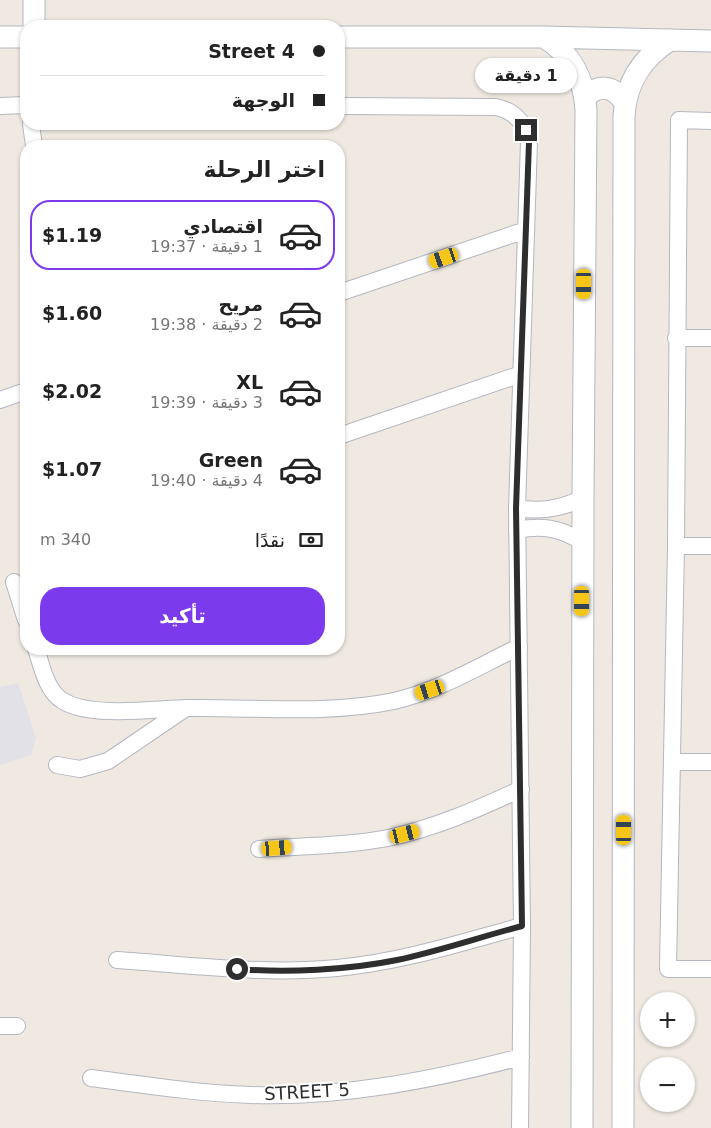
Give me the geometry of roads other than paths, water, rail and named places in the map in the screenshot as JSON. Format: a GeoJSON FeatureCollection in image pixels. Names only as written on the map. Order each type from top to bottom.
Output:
{"type":"FeatureCollection","features":[{"type":"Feature","properties":{"kind":"street"},"geometry":{"type":"LineString","coordinates":[[34,0],[34,20]]}},
{"type":"Feature","properties":{"kind":"street"},"geometry":{"type":"LineString","coordinates":[[345,37],[544,36],[711,41]]}},
{"type":"Feature","properties":{"kind":"street"},"geometry":{"type":"LineString","coordinates":[[544,36],[564,52],[572,62],[578,73],[585,97],[582,498],[582,1128]]}},
{"type":"Feature","properties":{"kind":"street"},"geometry":{"type":"LineString","coordinates":[[0,37],[20,37]]}},
{"type":"Feature","properties":{"kind":"street"},"geometry":{"type":"LineString","coordinates":[[623,1128],[625,103],[628,90],[640,66],[648,56],[670,40]]}},
{"type":"Feature","properties":{"kind":"street"},"geometry":{"type":"LineString","coordinates":[[585,97],[599,88],[607,88],[615,91],[625,103]]}},
{"type":"Feature","properties":{"kind":"street"},"geometry":{"type":"LineString","coordinates":[[0,106],[20,105]]}},
{"type":"Feature","properties":{"kind":"street"},"geometry":{"type":"LineString","coordinates":[[345,106],[496,107],[513,114],[522,124],[529,142],[516,508],[522,926],[520,1128]]}},
{"type":"Feature","properties":{"kind":"street"},"geometry":{"type":"LineString","coordinates":[[711,121],[679,120],[676,546],[668,969],[711,969]]}},
{"type":"Feature","properties":{"kind":"street"},"geometry":{"type":"LineString","coordinates":[[345,291],[526,230]]}},
{"type":"Feature","properties":{"kind":"street"},"geometry":{"type":"LineString","coordinates":[[676,338],[711,338]]}},
{"type":"Feature","properties":{"kind":"street"},"geometry":{"type":"LineString","coordinates":[[345,434],[521,374]]}},
{"type":"Feature","properties":{"kind":"street"},"geometry":{"type":"LineString","coordinates":[[0,400],[20,394]]}},
{"type":"Feature","properties":{"kind":"street"},"geometry":{"type":"LineString","coordinates":[[516,508],[530,510],[550,509],[570,504],[582,498]]}},
{"type":"Feature","properties":{"kind":"street"},"geometry":{"type":"LineString","coordinates":[[517,530],[540,527],[551,528],[562,531],[582,542]]}},
{"type":"Feature","properties":{"kind":"street"},"geometry":{"type":"LineString","coordinates":[[676,546],[711,546]]}},
{"type":"Feature","properties":{"kind":"street"},"geometry":{"type":"LineString","coordinates":[[14,582],[20,601]]}},
{"type":"Feature","properties":{"kind":"street"},"geometry":{"type":"LineString","coordinates":[[38,655],[48,683],[62,701],[94,710],[120,711],[186,708],[287,709],[342,707],[394,701],[430,690],[519,647]]}},
{"type":"Feature","properties":{"kind":"street"},"geometry":{"type":"LineString","coordinates":[[56,765],[80,769],[108,762],[186,708]]}},
{"type":"Feature","properties":{"kind":"street"},"geometry":{"type":"LineString","coordinates":[[672,762],[711,762]]}},
{"type":"Feature","properties":{"kind":"street"},"geometry":{"type":"LineString","coordinates":[[259,848],[350,844],[388,838],[422,830],[458,817],[521,789]]}},
{"type":"Feature","properties":{"kind":"street"},"geometry":{"type":"LineString","coordinates":[[117,960],[252,970],[335,968],[396,960],[522,926]]}},
{"type":"Feature","properties":{"kind":"street"},"geometry":{"type":"LineString","coordinates":[[0,1026],[17,1026]]}},
{"type":"Feature","properties":{"kind":"street","name":"STREET 5"},"geometry":{"type":"LineString","coordinates":[[91,1078],[193,1091],[251,1095],[307,1094],[398,1084],[454,1074],[521,1057]]}}]}
